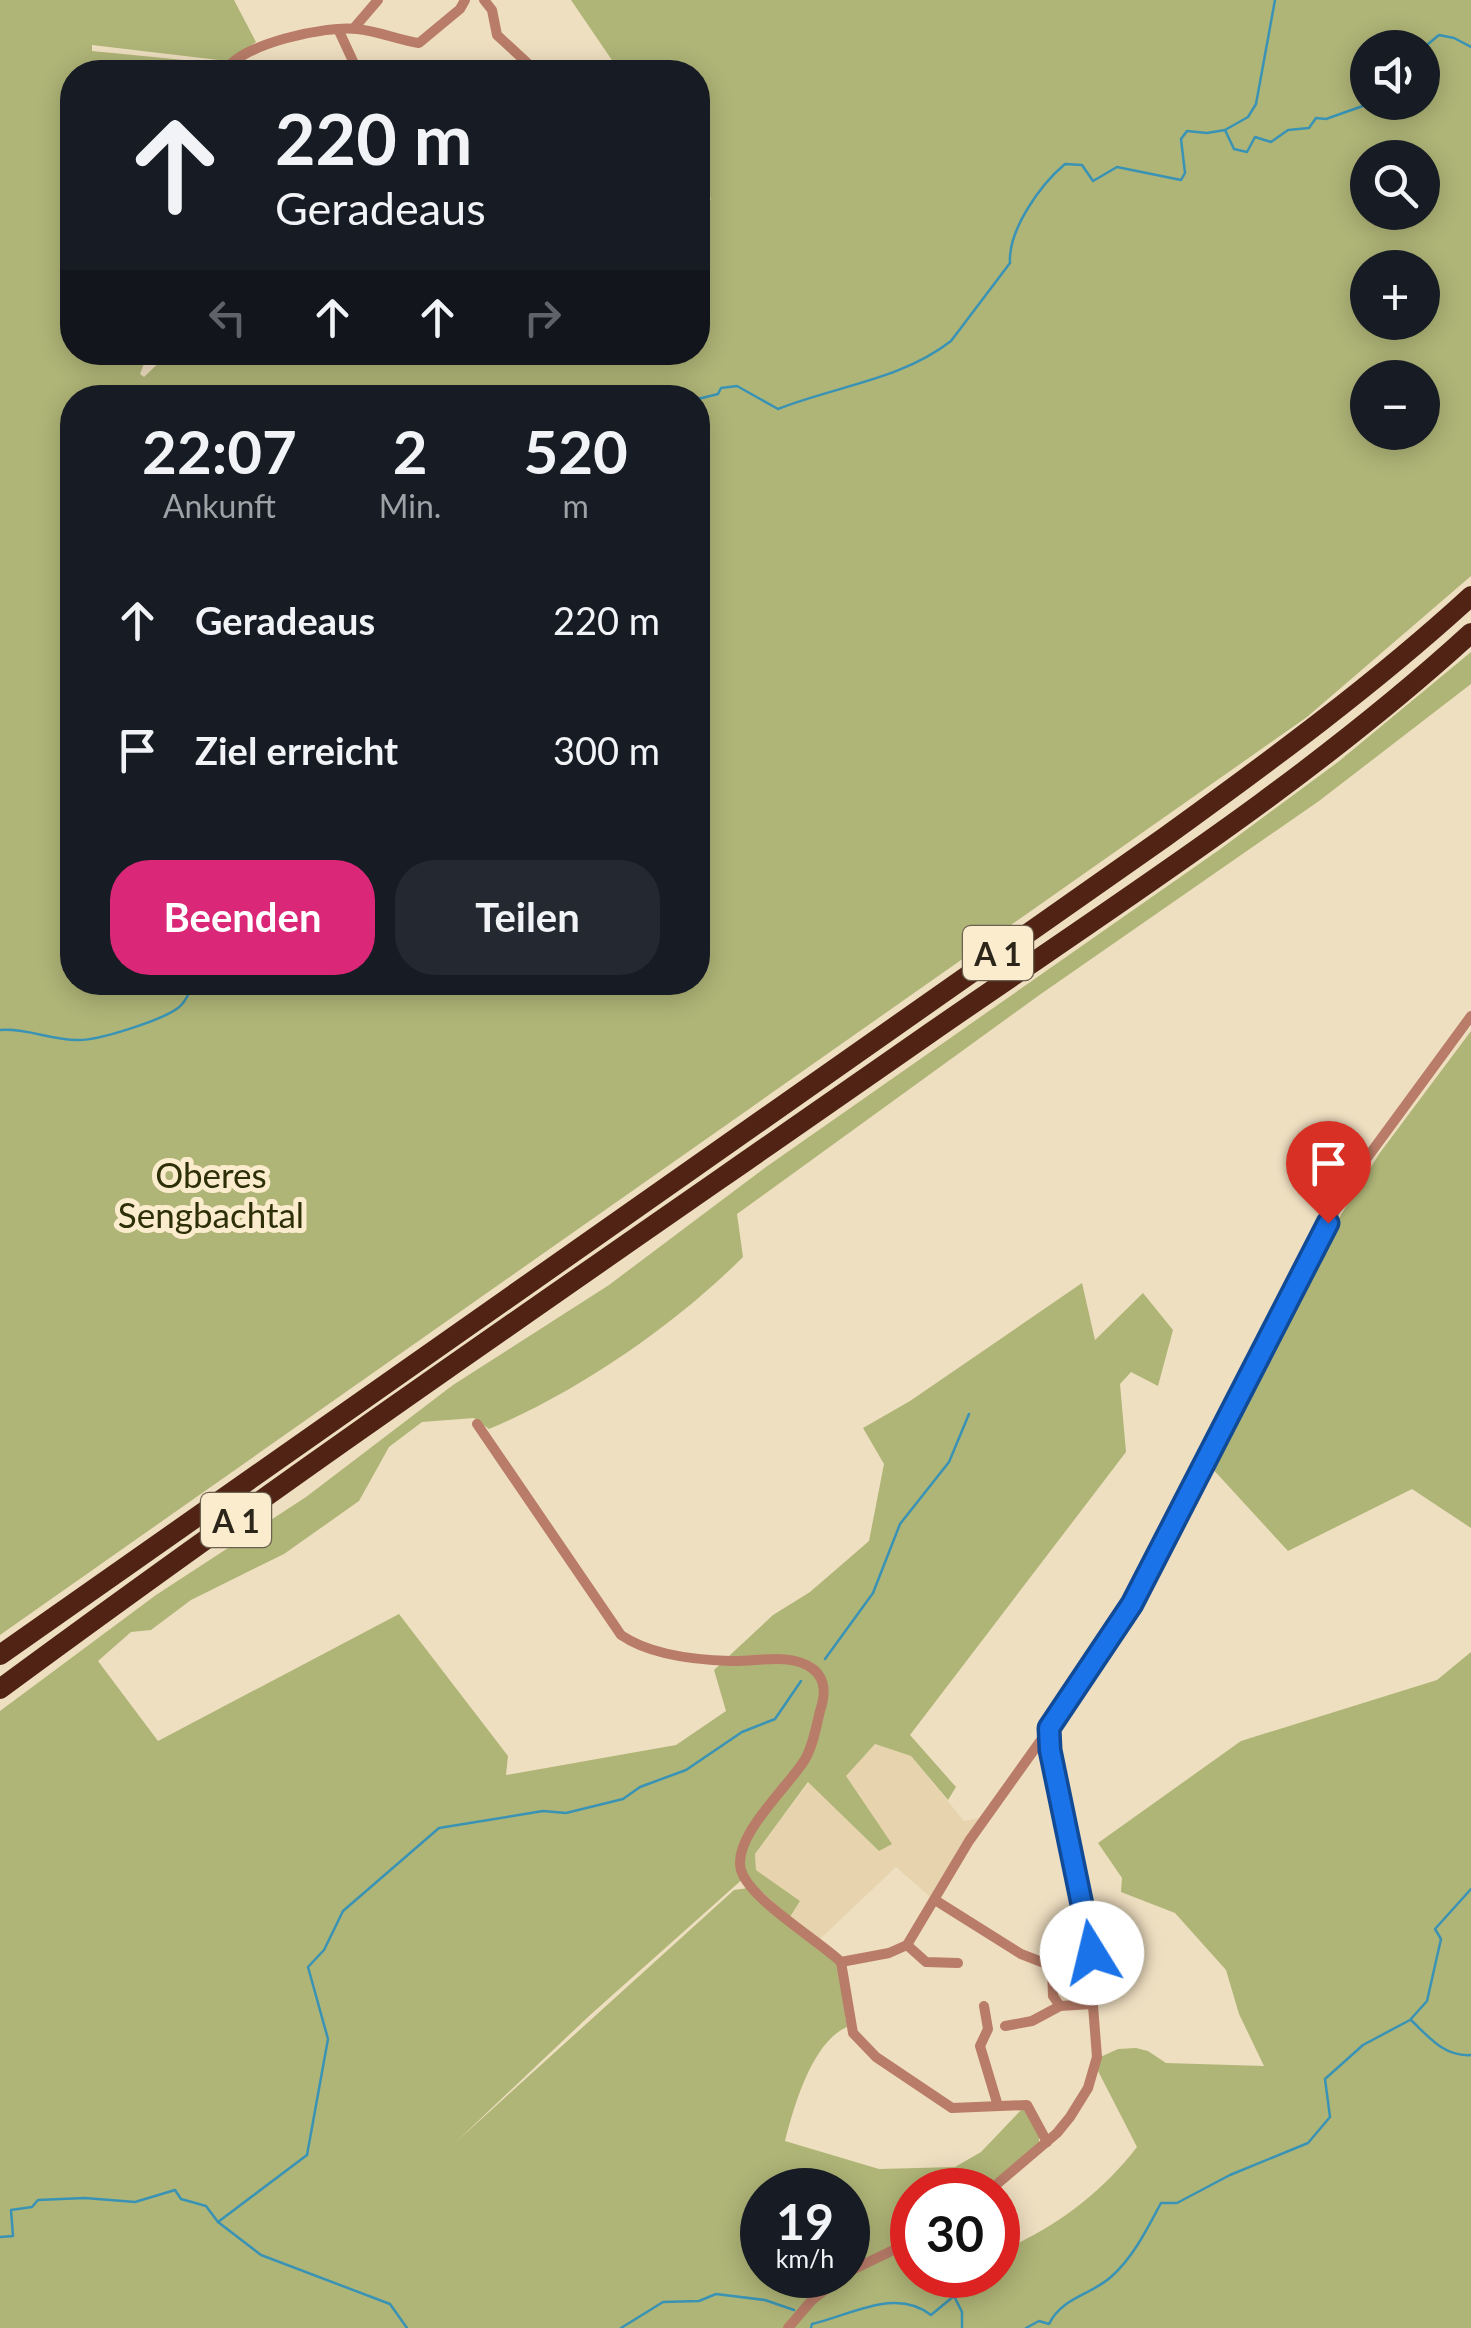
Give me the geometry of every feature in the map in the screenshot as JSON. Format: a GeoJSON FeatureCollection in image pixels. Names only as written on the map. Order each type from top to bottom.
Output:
{"type":"FeatureCollection","features":[{"type":"Feature","properties":{"kind":"highway","name":"A 1"},"geometry":{"type":"LineString","coordinates":[[0,1655],[1240,782],[1391,667],[1471,596]]}},
{"type":"Feature","properties":{"kind":"highway","name":"A 1"},"geometry":{"type":"LineString","coordinates":[[0,1689],[1289,780],[1471,633]]}},
{"type":"Feature","properties":{"kind":"street"},"geometry":{"type":"LineString","coordinates":[[354,28],[378,0]]}},
{"type":"Feature","properties":{"kind":"street"},"geometry":{"type":"LineString","coordinates":[[233,60],[258,45],[354,28],[420,42],[449,20],[465,0]]}},
{"type":"Feature","properties":{"kind":"street"},"geometry":{"type":"LineString","coordinates":[[484,0],[492,10],[498,35],[524,60]]}},
{"type":"Feature","properties":{"kind":"street"},"geometry":{"type":"LineString","coordinates":[[338,31],[352,60]]}},
{"type":"Feature","properties":{"kind":"street"},"geometry":{"type":"LineString","coordinates":[[841,1962],[889,1953],[907,1945],[969,1842],[1110,1640],[1212,1453],[1328,1223],[1364,1162],[1471,1016]]}},
{"type":"Feature","properties":{"kind":"street"},"geometry":{"type":"LineString","coordinates":[[476,1424],[621,1635],[646,1648],[695,1658],[799,1662],[815,1671],[824,1689],[806,1758],[750,1832],[740,1862],[750,1886],[841,1962],[851,2028],[866,2048],[944,2105],[960,2109],[1027,2106],[1047,2142]]}},
{"type":"Feature","properties":{"kind":"street"},"geometry":{"type":"LineString","coordinates":[[1016,2168],[1047,2142],[1080,2104],[1097,2057],[1086,1916],[1050,1750],[1049,1728]]}},
{"type":"Feature","properties":{"kind":"street"},"geometry":{"type":"LineString","coordinates":[[935,1900],[1021,1954],[1052,1966],[1053,1996],[1060,2006]]}},
{"type":"Feature","properties":{"kind":"street"},"geometry":{"type":"LineString","coordinates":[[907,1945],[926,1962],[958,1963]]}},
{"type":"Feature","properties":{"kind":"street"},"geometry":{"type":"LineString","coordinates":[[1005,2026],[1032,2021],[1060,2006],[1092,2004]]}},
{"type":"Feature","properties":{"kind":"street"},"geometry":{"type":"LineString","coordinates":[[984,2006],[988,2028],[980,2046],[998,2106]]}},
{"type":"Feature","properties":{"kind":"street"},"geometry":{"type":"LineString","coordinates":[[788,2328],[815,2298]]}},
{"type":"Feature","properties":{"kind":"shaded area"},"geometry":{"type":"Polygon","coordinates":[[[875,1744],[911,1756],[964,1821],[980,1818],[936,1902],[896,1867],[819,1940],[790,1917],[800,1901],[756,1870],[755,1854],[809,1782],[879,1851],[891,1843],[845,1776],[875,1744]]]}},
{"type":"Feature","properties":{"kind":"green space","name":"Oberes Sengbachtal"},"geometry":{"type":"Polygon","coordinates":[[[0,0],[234,0],[256,42],[229,60],[92,45],[92,51],[184,60],[60,60],[60,365],[143,365],[140,374],[144,377],[156,365],[710,365],[710,60],[612,60],[571,0],[1471,0],[1471,576],[1307,717],[0,1635],[0,0]]]}},
{"type":"Feature","properties":{"kind":"green space"},"geometry":{"type":"Polygon","coordinates":[[[1471,652],[1471,684],[1319,801],[1038,996],[737,1214],[743,1257],[656,1332],[557,1396],[489,1429],[474,1418],[422,1422],[389,1447],[359,1501],[284,1554],[191,1600],[151,1630],[131,1632],[98,1661],[158,1741],[399,1614],[508,1756],[506,1775],[676,1745],[726,1711],[714,1670],[773,1615],[810,1592],[869,1541],[884,1464],[863,1428],[910,1401],[1082,1283],[1095,1340],[1143,1293],[1173,1330],[1158,1386],[1131,1372],[1120,1384],[1126,1452],[910,1735],[956,1787],[948,1800],[911,1756],[875,1744],[846,1776],[892,1844],[879,1851],[808,1782],[755,1854],[756,1870],[800,1901],[790,1917],[745,1877],[456,2142],[734,1890],[748,1888],[838,1965],[847,2027],[814,2060],[785,2141],[879,2169],[890,2169],[890,2248],[870,2257],[870,2168],[740,2168],[740,2298],[870,2298],[870,2265],[890,2255],[890,2298],[1020,2298],[1020,2242],[1064,2216],[1096,2191],[1137,2147],[1096,2067],[1098,2058],[1118,2049],[1136,2048],[1166,2063],[1264,2066],[1239,2014],[1226,1970],[1175,1913],[1121,1892],[1122,1878],[1098,1843],[1241,1741],[1437,1680],[1471,1652],[1471,2328],[0,2328],[0,1711],[156,1595],[306,1497],[453,1385],[609,1285],[766,1167],[1219,850],[1338,762],[1471,652]]]}},
{"type":"Feature","properties":{"kind":"green space"},"geometry":{"type":"Polygon","coordinates":[[[1471,1031],[1471,1528],[1412,1489],[1288,1551],[1210,1466],[1249,1397],[1324,1242],[1379,1154],[1471,1031]]]}},
{"type":"Feature","properties":{"kind":"green space"},"geometry":{"type":"Polygon","coordinates":[[[1023,2108],[1039,2132],[1039,2145],[1012,2168],[917,2168],[955,2167],[981,2152],[1023,2108]]]}},
{"type":"Feature","properties":{"kind":"waterway"},"geometry":{"type":"LineString","coordinates":[[1225,130],[1248,117],[1256,104],[1275,0]]}},
{"type":"Feature","properties":{"kind":"waterway"},"geometry":{"type":"LineString","coordinates":[[1440,35],[1471,47]]}},
{"type":"Feature","properties":{"kind":"waterway"},"geometry":{"type":"LineString","coordinates":[[710,396],[718,394],[721,388],[737,386],[778,409],[890,374],[932,354],[951,341],[1010,263],[1014,237],[1027,209],[1065,164],[1082,165],[1093,181],[1117,167],[1181,180],[1185,173],[1181,139],[1187,131],[1225,130],[1234,149],[1247,152],[1255,137],[1271,142],[1288,130],[1309,128],[1316,118],[1326,119],[1350,110]]}},
{"type":"Feature","properties":{"kind":"waterway"},"geometry":{"type":"LineString","coordinates":[[0,1030],[67,1039],[99,1037],[170,1013],[188,995]]}},
{"type":"Feature","properties":{"kind":"waterway"},"geometry":{"type":"LineString","coordinates":[[825,1659],[873,1593],[900,1524],[949,1462],[969,1414]]}},
{"type":"Feature","properties":{"kind":"waterway"},"geometry":{"type":"LineString","coordinates":[[218,2222],[307,2155],[328,2039],[308,1967],[324,1950],[343,1911],[439,1828],[543,1811],[566,1813],[623,1799],[640,1787],[686,1770],[742,1732],[775,1719],[801,1681]]}},
{"type":"Feature","properties":{"kind":"waterway"},"geometry":{"type":"LineString","coordinates":[[1026,2328],[1039,2321],[1049,2324],[1069,2302],[1112,2276],[1133,2251],[1161,2203],[1177,2203],[1230,2175],[1308,2143],[1330,2117],[1325,2079],[1363,2045],[1410,2020],[1427,2001],[1441,1939],[1435,1929],[1471,1889]]}},
{"type":"Feature","properties":{"kind":"waterway"},"geometry":{"type":"LineString","coordinates":[[1411,2020],[1445,2049],[1471,2055]]}},
{"type":"Feature","properties":{"kind":"waterway"},"geometry":{"type":"LineString","coordinates":[[0,2237],[13,2236],[11,2210],[32,2207],[38,2200],[135,2202],[175,2190],[181,2199],[206,2206],[218,2222],[261,2255],[390,2304],[407,2328]]}},
{"type":"Feature","properties":{"kind":"waterway"},"geometry":{"type":"LineString","coordinates":[[621,2328],[663,2302],[699,2301],[716,2294],[765,2300],[794,2310]]}},
{"type":"Feature","properties":{"kind":"waterway"},"geometry":{"type":"LineString","coordinates":[[811,2328],[812,2324],[888,2303],[903,2303],[931,2315],[954,2296],[962,2312],[962,2328]]}},
{"type":"Feature","properties":{"kind":"route"},"geometry":{"type":"LineString","coordinates":[[1092,1953],[1050,1750],[1049,1728],[1132,1604],[1328,1223]]}}]}
